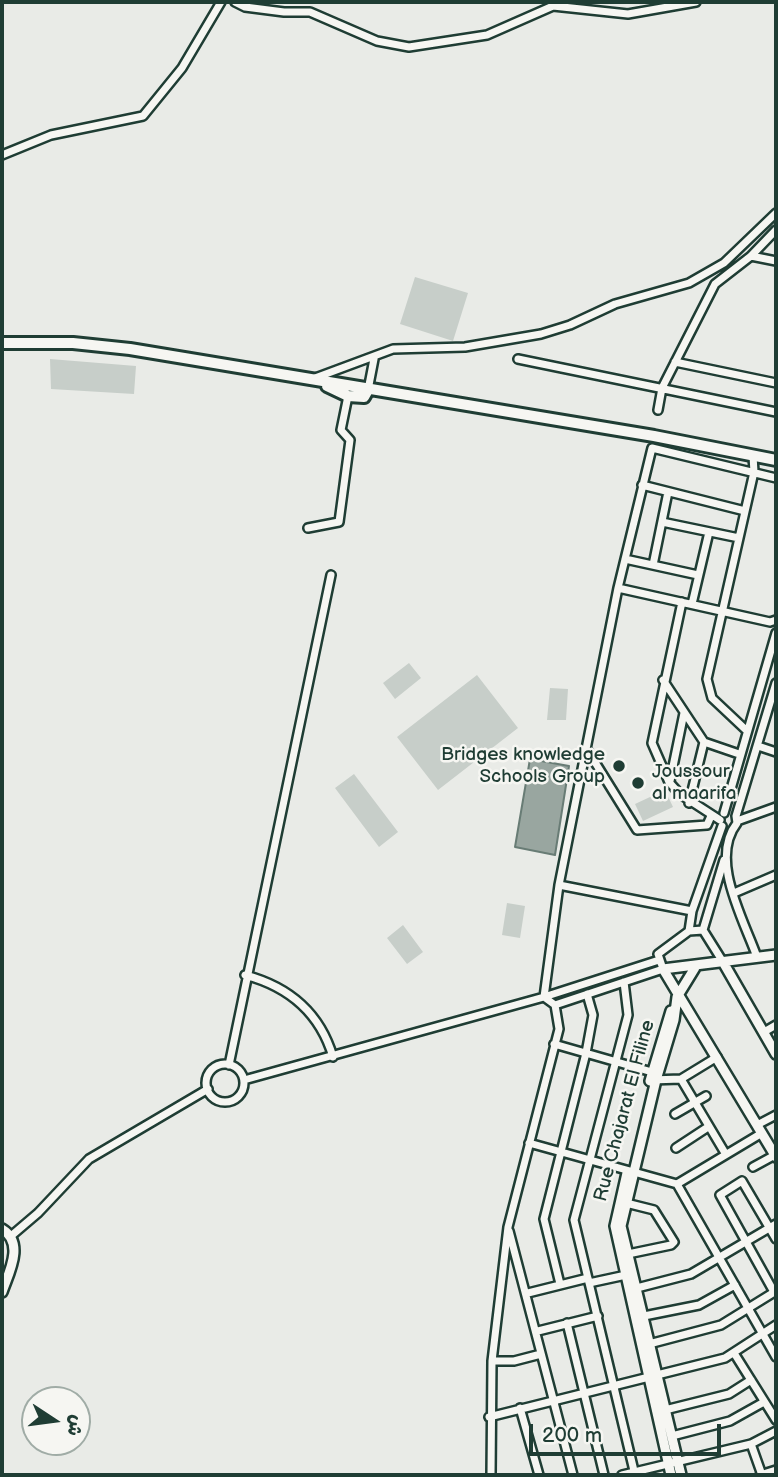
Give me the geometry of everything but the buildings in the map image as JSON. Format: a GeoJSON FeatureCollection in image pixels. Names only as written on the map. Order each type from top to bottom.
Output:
{"type":"FeatureCollection","features":[{"type":"Feature","properties":{"kind":"main road"},"geometry":{"type":"LineString","coordinates":[[2,343],[73,343],[130,349],[312,379],[653,442],[776,460]]}},
{"type":"Feature","properties":{"kind":"main road"},"geometry":{"type":"LineString","coordinates":[[312,379],[348,396],[362,397],[368,390]]}},
{"type":"Feature","properties":{"kind":"street"},"geometry":{"type":"LineString","coordinates":[[2,155],[51,135],[143,116],[175,78],[221,2]]}},
{"type":"Feature","properties":{"kind":"street"},"geometry":{"type":"LineString","coordinates":[[235,2],[245,7],[310,12],[377,41],[409,47],[487,35],[553,6],[628,14],[696,2]]}},
{"type":"Feature","properties":{"kind":"street"},"geometry":{"type":"LineString","coordinates":[[312,379],[402,348],[465,347],[541,334],[570,325],[615,304],[689,283],[724,263],[776,213]]}},
{"type":"Feature","properties":{"kind":"street"},"geometry":{"type":"LineString","coordinates":[[658,410],[662,388],[715,284],[751,256],[776,230]]}},
{"type":"Feature","properties":{"kind":"street"},"geometry":{"type":"LineString","coordinates":[[751,256],[776,261]]}},
{"type":"Feature","properties":{"kind":"street"},"geometry":{"type":"LineString","coordinates":[[368,390],[374,359]]}},
{"type":"Feature","properties":{"kind":"street"},"geometry":{"type":"LineString","coordinates":[[518,359],[776,412]]}},
{"type":"Feature","properties":{"kind":"street"},"geometry":{"type":"LineString","coordinates":[[675,362],[776,383]]}},
{"type":"Feature","properties":{"kind":"street"},"geometry":{"type":"LineString","coordinates":[[308,527],[339,522],[350,440],[341,430],[348,396]]}},
{"type":"Feature","properties":{"kind":"street"},"geometry":{"type":"LineString","coordinates":[[544,997],[559,885],[618,588],[653,442],[776,478]]}},
{"type":"Feature","properties":{"kind":"street"},"geometry":{"type":"LineString","coordinates":[[746,730],[709,691],[708,670],[754,472],[753,456]]}},
{"type":"Feature","properties":{"kind":"street"},"geometry":{"type":"LineString","coordinates":[[642,485],[745,511]]}},
{"type":"Feature","properties":{"kind":"street"},"geometry":{"type":"LineString","coordinates":[[653,565],[668,492]]}},
{"type":"Feature","properties":{"kind":"street"},"geometry":{"type":"LineString","coordinates":[[662,522],[739,538]]}},
{"type":"Feature","properties":{"kind":"street"},"geometry":{"type":"LineString","coordinates":[[692,604],[709,532]]}},
{"type":"Feature","properties":{"kind":"street"},"geometry":{"type":"LineString","coordinates":[[625,559],[698,575]]}},
{"type":"Feature","properties":{"kind":"street"},"geometry":{"type":"LineString","coordinates":[[229,1065],[331,575]]}},
{"type":"Feature","properties":{"kind":"street"},"geometry":{"type":"LineString","coordinates":[[618,588],[775,626],[739,754],[724,823],[692,911],[689,931]]}},
{"type":"Feature","properties":{"kind":"street"},"geometry":{"type":"LineString","coordinates":[[682,602],[651,737],[669,782],[689,803],[724,823],[776,807]]}},
{"type":"Feature","properties":{"kind":"street"},"geometry":{"type":"LineString","coordinates":[[663,680],[704,742],[739,754]]}},
{"type":"Feature","properties":{"kind":"street"},"geometry":{"type":"LineString","coordinates":[[737,818],[776,683]]}},
{"type":"Feature","properties":{"kind":"street"},"geometry":{"type":"LineString","coordinates":[[767,715],[776,705]]}},
{"type":"Feature","properties":{"kind":"street"},"geometry":{"type":"LineString","coordinates":[[669,782],[684,713]]}},
{"type":"Feature","properties":{"kind":"street"},"geometry":{"type":"LineString","coordinates":[[689,803],[704,742]]}},
{"type":"Feature","properties":{"kind":"street"},"geometry":{"type":"LineString","coordinates":[[758,746],[776,752]]}},
{"type":"Feature","properties":{"kind":"street"},"geometry":{"type":"LineString","coordinates":[[587,751],[637,830],[707,825],[711,816]]}},
{"type":"Feature","properties":{"kind":"street"},"geometry":{"type":"LineString","coordinates":[[737,818],[730,812],[724,823],[725,853],[734,893],[757,957]]}},
{"type":"Feature","properties":{"kind":"street"},"geometry":{"type":"LineString","coordinates":[[725,853],[703,930],[776,1054]]}},
{"type":"Feature","properties":{"kind":"street"},"geometry":{"type":"LineString","coordinates":[[734,893],[776,875]]}},
{"type":"Feature","properties":{"kind":"street"},"geometry":{"type":"LineString","coordinates":[[559,885],[692,911]]}},
{"type":"Feature","properties":{"kind":"street"},"geometry":{"type":"LineString","coordinates":[[703,930],[689,931],[658,954],[677,1001],[717,1057],[776,1156],[753,1167]]}},
{"type":"Feature","properties":{"kind":"street"},"geometry":{"type":"LineString","coordinates":[[244,1080],[661,964],[696,966],[776,955]]}},
{"type":"Feature","properties":{"kind":"street"},"geometry":{"type":"LineString","coordinates":[[555,1005],[624,982],[661,964]]}},
{"type":"Feature","properties":{"kind":"street","name":"Rue Chajarat El Filine"},"geometry":{"type":"LineString","coordinates":[[681,1475],[672,1462],[651,1376],[621,1226],[630,1171],[652,1077],[671,1013],[696,966]]}},
{"type":"Feature","properties":{"kind":"street"},"geometry":{"type":"LineString","coordinates":[[246,975],[265,980],[299,1000],[326,1035],[333,1057]]}},
{"type":"Feature","properties":{"kind":"street"},"geometry":{"type":"LineString","coordinates":[[624,982],[628,1015],[574,1220],[635,1474]]}},
{"type":"Feature","properties":{"kind":"street"},"geometry":{"type":"LineString","coordinates":[[560,1284],[544,1219],[586,1053],[593,1015],[587,993]]}},
{"type":"Feature","properties":{"kind":"street"},"geometry":{"type":"LineString","coordinates":[[491,1475],[489,1417],[492,1361],[508,1227],[559,1029],[555,1005],[544,997]]}},
{"type":"Feature","properties":{"kind":"street"},"geometry":{"type":"LineString","coordinates":[[764,1032],[776,1025]]}},
{"type":"Feature","properties":{"kind":"street"},"geometry":{"type":"LineString","coordinates":[[554,1044],[616,1061],[652,1077],[681,1079],[717,1057]]}},
{"type":"Feature","properties":{"kind":"street"},"geometry":{"type":"LineString","coordinates":[[229,1065],[240,1071],[244,1080],[239,1095],[228,1102],[216,1100],[208,1089],[207,1079],[213,1069],[229,1065]]}},
{"type":"Feature","properties":{"kind":"street"},"geometry":{"type":"LineString","coordinates":[[681,1079],[725,1153]]}},
{"type":"Feature","properties":{"kind":"street"},"geometry":{"type":"LineString","coordinates":[[11,1236],[38,1213],[89,1159],[208,1089]]}},
{"type":"Feature","properties":{"kind":"street"},"geometry":{"type":"LineString","coordinates":[[675,1114],[706,1096]]}},
{"type":"Feature","properties":{"kind":"street"},"geometry":{"type":"LineString","coordinates":[[677,1184],[776,1115]]}},
{"type":"Feature","properties":{"kind":"street"},"geometry":{"type":"LineString","coordinates":[[676,1148],[708,1127]]}},
{"type":"Feature","properties":{"kind":"street"},"geometry":{"type":"LineString","coordinates":[[529,1143],[677,1184],[776,1357]]}},
{"type":"Feature","properties":{"kind":"street","name":"Rue Chajarat El Filine"},"geometry":{"type":"LineString","coordinates":[[630,1171],[614,1221],[626,1275],[644,1316],[651,1376],[672,1436],[671,1475]]}},
{"type":"Feature","properties":{"kind":"street"},"geometry":{"type":"LineString","coordinates":[[649,1344],[713,1328],[775,1292],[719,1197],[742,1181],[773,1226],[776,1239]]}},
{"type":"Feature","properties":{"kind":"street"},"geometry":{"type":"LineString","coordinates":[[625,1203],[654,1210],[674,1242],[671,1245],[628,1254]]}},
{"type":"Feature","properties":{"kind":"street"},"geometry":{"type":"LineString","coordinates":[[632,1289],[691,1275],[773,1226]]}},
{"type":"Feature","properties":{"kind":"street"},"geometry":{"type":"LineString","coordinates":[[508,1227],[538,1331],[541,1354],[572,1475]]}},
{"type":"Feature","properties":{"kind":"street"},"geometry":{"type":"LineString","coordinates":[[2,1229],[11,1236],[14,1251],[2,1292]]}},
{"type":"Feature","properties":{"kind":"street"},"geometry":{"type":"LineString","coordinates":[[528,1293],[560,1284],[626,1275]]}},
{"type":"Feature","properties":{"kind":"street"},"geometry":{"type":"LineString","coordinates":[[644,1316],[699,1305],[735,1285]]}},
{"type":"Feature","properties":{"kind":"street"},"geometry":{"type":"LineString","coordinates":[[538,1331],[598,1316]]}},
{"type":"Feature","properties":{"kind":"street"},"geometry":{"type":"LineString","coordinates":[[567,1323],[604,1475]]}},
{"type":"Feature","properties":{"kind":"street"},"geometry":{"type":"LineString","coordinates":[[489,1417],[725,1358],[776,1325]]}},
{"type":"Feature","properties":{"kind":"street"},"geometry":{"type":"LineString","coordinates":[[734,1353],[776,1420]]}},
{"type":"Feature","properties":{"kind":"street"},"geometry":{"type":"LineString","coordinates":[[492,1361],[514,1361],[541,1354]]}},
{"type":"Feature","properties":{"kind":"street"},"geometry":{"type":"LineString","coordinates":[[665,1410],[729,1394],[751,1380]]}},
{"type":"Feature","properties":{"kind":"street"},"geometry":{"type":"LineString","coordinates":[[672,1436],[730,1421],[764,1402]]}},
{"type":"Feature","properties":{"kind":"street"},"geometry":{"type":"LineString","coordinates":[[520,1408],[539,1475]]}},
{"type":"Feature","properties":{"kind":"street"},"geometry":{"type":"LineString","coordinates":[[622,1475],[751,1444],[776,1431]]}},
{"type":"Feature","properties":{"kind":"street"},"geometry":{"type":"LineString","coordinates":[[751,1444],[761,1475],[776,1470]]}},
{"type":"Feature","properties":{"kind":"shaded area"},"geometry":{"type":"Polygon","coordinates":[[[415,277],[468,293],[453,341],[400,324],[415,277]]]}},
{"type":"Feature","properties":{"kind":"shaded area"},"geometry":{"type":"Polygon","coordinates":[[[50,359],[136,366],[134,394],[51,389],[50,359]]]}},
{"type":"Feature","properties":{"kind":"shaded area"},"geometry":{"type":"Polygon","coordinates":[[[409,663],[421,678],[395,699],[383,683],[409,663]]]}},
{"type":"Feature","properties":{"kind":"shaded area"},"geometry":{"type":"Polygon","coordinates":[[[477,675],[518,728],[438,790],[397,737],[477,675]]]}},
{"type":"Feature","properties":{"kind":"shaded area"},"geometry":{"type":"Polygon","coordinates":[[[550,688],[568,689],[566,720],[547,720],[550,688]]]}},
{"type":"Feature","properties":{"kind":"shaded area"},"geometry":{"type":"Polygon","coordinates":[[[530,759],[569,766],[555,855],[515,847],[530,759]]]}},
{"type":"Feature","properties":{"kind":"shaded area"},"geometry":{"type":"Polygon","coordinates":[[[354,774],[398,832],[379,847],[335,788],[354,774]]]}},
{"type":"Feature","properties":{"kind":"shaded area"},"geometry":{"type":"Polygon","coordinates":[[[665,790],[673,807],[643,821],[635,804],[665,790]]]}},
{"type":"Feature","properties":{"kind":"shaded area"},"geometry":{"type":"Polygon","coordinates":[[[507,903],[525,906],[520,938],[502,935],[507,903]]]}},
{"type":"Feature","properties":{"kind":"shaded area"},"geometry":{"type":"Polygon","coordinates":[[[403,925],[423,952],[407,964],[387,938],[403,925]]]}},
{"type":"Feature","properties":{"kind":"place","name":"Bridges knowledge Schools Group"},"geometry":{"type":"Point","coordinates":[619,766]}},
{"type":"Feature","properties":{"kind":"place","name":"Joussour al maarifa"},"geometry":{"type":"Point","coordinates":[638,783]}}]}
